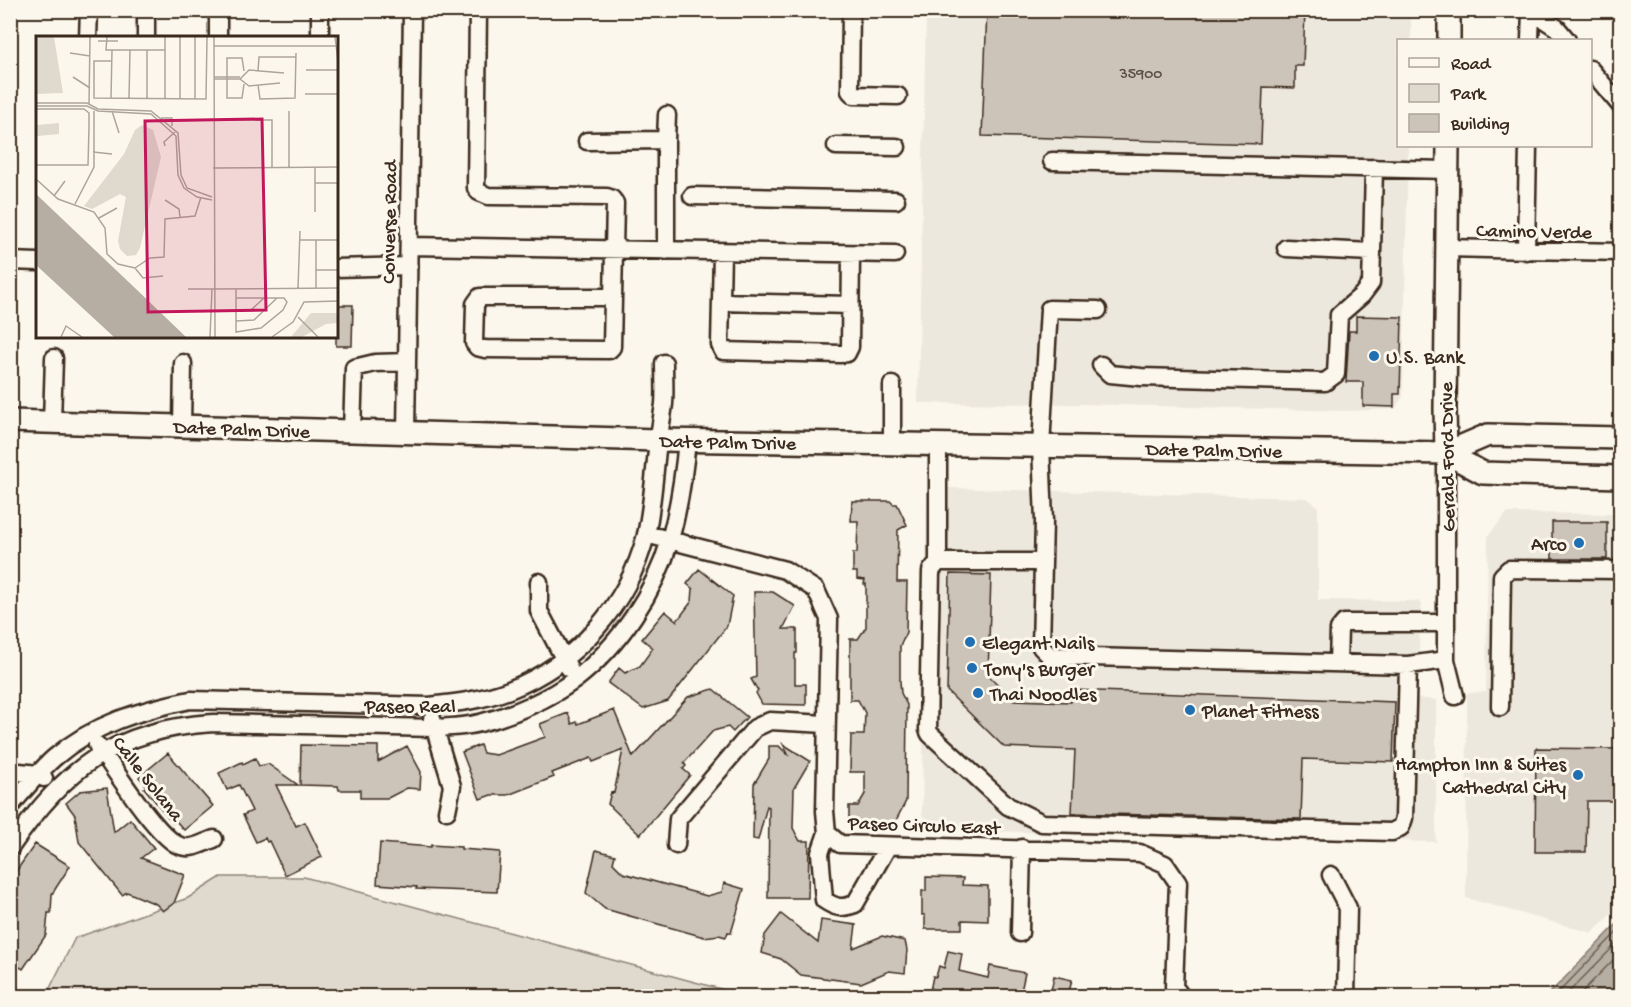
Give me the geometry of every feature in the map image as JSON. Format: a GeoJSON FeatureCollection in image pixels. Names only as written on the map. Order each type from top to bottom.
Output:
{"type":"FeatureCollection","features":[{"type":"Feature","properties":{"kind":"main road"},"geometry":{"type":"LineString","coordinates":[[1449,10],[1449,39]]}},
{"type":"Feature","properties":{"kind":"main road","name":"Gerald Ford Drive"},"geometry":{"type":"LineString","coordinates":[[1446,453],[1444,409],[1448,147]]}},
{"type":"Feature","properties":{"kind":"main road","name":"Date Palm Drive"},"geometry":{"type":"LineString","coordinates":[[10,421],[658,440],[1446,453],[1488,435],[1620,438]]}},
{"type":"Feature","properties":{"kind":"main road","name":"Date Palm Drive"},"geometry":{"type":"LineString","coordinates":[[1446,453],[1483,474],[1620,477]]}},
{"type":"Feature","properties":{"kind":"street"},"geometry":{"type":"LineString","coordinates":[[88,36],[89,10]]}},
{"type":"Feature","properties":{"kind":"street"},"geometry":{"type":"LineString","coordinates":[[146,10],[146,36]]}},
{"type":"Feature","properties":{"kind":"street"},"geometry":{"type":"LineString","coordinates":[[218,10],[218,36]]}},
{"type":"Feature","properties":{"kind":"street"},"geometry":{"type":"LineString","coordinates":[[320,36],[321,10]]}},
{"type":"Feature","properties":{"kind":"street","name":"Converse Road"},"geometry":{"type":"LineString","coordinates":[[406,434],[412,10]]}},
{"type":"Feature","properties":{"kind":"street"},"geometry":{"type":"LineString","coordinates":[[478,10],[476,188],[483,195],[488,196],[607,197],[615,203],[612,347],[609,350],[485,349],[477,347],[474,343],[475,304],[480,297],[613,297]]}},
{"type":"Feature","properties":{"kind":"street"},"geometry":{"type":"LineString","coordinates":[[851,10],[850,91],[854,95],[898,96]]}},
{"type":"Feature","properties":{"kind":"street"},"geometry":{"type":"LineString","coordinates":[[1530,39],[1531,11]]}},
{"type":"Feature","properties":{"kind":"street"},"geometry":{"type":"LineString","coordinates":[[1531,11],[1557,28],[1566,39]]}},
{"type":"Feature","properties":{"kind":"street"},"geometry":{"type":"LineString","coordinates":[[1592,71],[1620,105]]}},
{"type":"Feature","properties":{"kind":"street"},"geometry":{"type":"LineString","coordinates":[[666,251],[667,115]]}},
{"type":"Feature","properties":{"kind":"street"},"geometry":{"type":"LineString","coordinates":[[587,141],[666,140]]}},
{"type":"Feature","properties":{"kind":"street"},"geometry":{"type":"LineString","coordinates":[[836,146],[897,147]]}},
{"type":"Feature","properties":{"kind":"street"},"geometry":{"type":"LineString","coordinates":[[1526,251],[1528,147]]}},
{"type":"Feature","properties":{"kind":"street"},"geometry":{"type":"LineString","coordinates":[[1052,161],[1447,170]]}},
{"type":"Feature","properties":{"kind":"street"},"geometry":{"type":"LineString","coordinates":[[1101,365],[1110,374],[1141,377],[1324,382],[1336,374],[1339,315],[1362,295],[1371,283],[1374,168]]}},
{"type":"Feature","properties":{"kind":"street"},"geometry":{"type":"LineString","coordinates":[[692,196],[896,200]]}},
{"type":"Feature","properties":{"kind":"street"},"geometry":{"type":"LineString","coordinates":[[409,246],[895,254]]}},
{"type":"Feature","properties":{"kind":"street"},"geometry":{"type":"LineString","coordinates":[[1286,248],[1372,252]]}},
{"type":"Feature","properties":{"kind":"street","name":"Camino Verde"},"geometry":{"type":"LineString","coordinates":[[1446,248],[1620,252]]}},
{"type":"Feature","properties":{"kind":"street"},"geometry":{"type":"LineString","coordinates":[[722,252],[720,345],[723,351],[729,352],[847,353],[850,348],[851,254]]}},
{"type":"Feature","properties":{"kind":"street"},"geometry":{"type":"LineString","coordinates":[[10,261],[36,262]]}},
{"type":"Feature","properties":{"kind":"street"},"geometry":{"type":"LineString","coordinates":[[338,268],[408,266]]}},
{"type":"Feature","properties":{"kind":"street"},"geometry":{"type":"LineString","coordinates":[[721,302],[850,305]]}},
{"type":"Feature","properties":{"kind":"street"},"geometry":{"type":"LineString","coordinates":[[1098,310],[1049,309],[1041,446],[1044,521],[1041,647],[1050,656],[1408,665],[1446,660]]}},
{"type":"Feature","properties":{"kind":"street"},"geometry":{"type":"LineString","coordinates":[[52,422],[54,358]]}},
{"type":"Feature","properties":{"kind":"street"},"geometry":{"type":"LineString","coordinates":[[182,427],[183,363]]}},
{"type":"Feature","properties":{"kind":"street"},"geometry":{"type":"LineString","coordinates":[[352,432],[354,368],[375,363],[407,363]]}},
{"type":"Feature","properties":{"kind":"street","name":"Paseo Real"},"geometry":{"type":"LineString","coordinates":[[10,806],[55,757],[88,734],[158,706],[190,700],[429,706],[467,701],[508,690],[525,683],[563,660],[576,651],[595,631],[617,601],[630,579],[646,534],[664,405],[664,363]]}},
{"type":"Feature","properties":{"kind":"street"},"geometry":{"type":"LineString","coordinates":[[892,385],[892,444]]}},
{"type":"Feature","properties":{"kind":"street","name":"Paseo Real"},"geometry":{"type":"LineString","coordinates":[[10,848],[56,789],[102,753],[130,739],[170,727],[213,723],[435,728],[480,723],[503,716],[554,693],[576,679],[610,644],[648,592],[670,541],[683,478],[687,440]]}},
{"type":"Feature","properties":{"kind":"street"},"geometry":{"type":"LineString","coordinates":[[938,444],[938,562],[931,571],[928,730],[1008,806],[1041,823],[1392,832],[1401,827],[1404,818],[1408,665]]}},
{"type":"Feature","properties":{"kind":"street","name":"Gerald Ford Drive"},"geometry":{"type":"LineString","coordinates":[[1446,453],[1446,660],[1455,696]]}},
{"type":"Feature","properties":{"kind":"street","name":"Paseo Circulo East"},"geometry":{"type":"LineString","coordinates":[[646,534],[785,570],[816,590],[829,619],[826,833],[840,844],[1140,853],[1165,864],[1178,883],[1174,987],[1181,996]]}},
{"type":"Feature","properties":{"kind":"street"},"geometry":{"type":"LineString","coordinates":[[938,562],[1042,562]]}},
{"type":"Feature","properties":{"kind":"street"},"geometry":{"type":"LineString","coordinates":[[1500,708],[1502,576],[1509,569],[1620,570]]}},
{"type":"Feature","properties":{"kind":"street"},"geometry":{"type":"LineString","coordinates":[[539,582],[539,611],[563,660],[576,679]]}},
{"type":"Feature","properties":{"kind":"street"},"geometry":{"type":"LineString","coordinates":[[1338,663],[1339,629],[1344,623],[1446,623]]}},
{"type":"Feature","properties":{"kind":"street"},"geometry":{"type":"LineString","coordinates":[[259,724],[260,701]]}},
{"type":"Feature","properties":{"kind":"street"},"geometry":{"type":"LineString","coordinates":[[429,706],[452,786],[447,811]]}},
{"type":"Feature","properties":{"kind":"street"},"geometry":{"type":"LineString","coordinates":[[676,845],[678,819],[755,728],[770,721],[826,723]]}},
{"type":"Feature","properties":{"kind":"street","name":"Calle Solana"},"geometry":{"type":"LineString","coordinates":[[88,734],[159,829],[178,845],[191,848],[213,839]]}},
{"type":"Feature","properties":{"kind":"street"},"geometry":{"type":"LineString","coordinates":[[10,771],[38,774],[56,789]]}},
{"type":"Feature","properties":{"kind":"street"},"geometry":{"type":"LineString","coordinates":[[826,833],[820,853],[824,900],[835,908],[845,908],[855,904],[888,846]]}},
{"type":"Feature","properties":{"kind":"street"},"geometry":{"type":"LineString","coordinates":[[1020,933],[1022,848]]}},
{"type":"Feature","properties":{"kind":"street"},"geometry":{"type":"LineString","coordinates":[[1331,875],[1347,908],[1346,996]]}},
{"type":"Feature","properties":{"kind":"shaded area"},"geometry":{"type":"Polygon","coordinates":[[[926,11],[1411,11],[1411,39],[1397,39],[1397,147],[1408,147],[1403,396],[1395,409],[1345,411],[1081,404],[918,403],[926,11]]]}},
{"type":"Feature","properties":{"kind":"shaded area"},"geometry":{"type":"Polygon","coordinates":[[[948,488],[1307,498],[1318,507],[1318,600],[1417,601],[1421,604],[1417,698],[1436,700],[1436,842],[938,830],[922,815],[927,493],[948,488]]]}},
{"type":"Feature","properties":{"kind":"shaded area"},"geometry":{"type":"Polygon","coordinates":[[[1507,513],[1620,514],[1620,906],[1592,933],[1466,898],[1467,693],[1486,692],[1488,536],[1507,513]]]}},
{"type":"Feature","properties":{"kind":"green space"},"geometry":{"type":"Polygon","coordinates":[[[221,877],[304,877],[747,996],[46,996],[75,938],[188,898],[221,877]]]}},
{"type":"Feature","properties":{"kind":"water"},"geometry":{"type":"Polygon","coordinates":[[[1620,921],[1620,996],[1547,996],[1620,921]]]}},
{"type":"Feature","properties":{"kind":"building"},"geometry":{"type":"Polygon","coordinates":[[[987,10],[1305,10],[1303,66],[1295,66],[1295,88],[1263,87],[1261,144],[982,136],[987,10]]]}},
{"type":"Feature","properties":{"kind":"building"},"geometry":{"type":"Polygon","coordinates":[[[338,305],[353,305],[352,346],[336,346],[338,305]]]}},
{"type":"Feature","properties":{"kind":"building","name":"U.S. Bank"},"geometry":{"type":"Polygon","coordinates":[[[1356,316],[1402,317],[1400,394],[1394,394],[1394,407],[1363,406],[1363,382],[1346,382],[1349,331],[1356,331],[1356,316]]]}},
{"type":"Feature","properties":{"kind":"building"},"geometry":{"type":"Polygon","coordinates":[[[852,501],[890,501],[897,504],[907,525],[898,530],[897,582],[907,582],[906,632],[900,646],[901,693],[907,705],[906,801],[893,826],[849,825],[849,806],[858,806],[865,794],[865,772],[850,772],[851,735],[864,735],[865,713],[858,700],[850,700],[850,639],[858,639],[866,627],[866,584],[864,584],[865,580],[857,579],[857,572],[853,572],[853,553],[857,553],[858,521],[851,521],[852,501]]]}},
{"type":"Feature","properties":{"kind":"building","name":"Arco"},"geometry":{"type":"Polygon","coordinates":[[[1552,522],[1607,522],[1607,559],[1552,559],[1552,522]]]}},
{"type":"Feature","properties":{"kind":"building"},"geometry":{"type":"Polygon","coordinates":[[[699,569],[733,596],[727,626],[668,701],[643,709],[608,683],[619,668],[625,673],[640,666],[653,648],[642,639],[665,611],[677,621],[692,601],[693,589],[687,584],[699,569]]]}},
{"type":"Feature","properties":{"kind":"building"},"geometry":{"type":"Polygon","coordinates":[[[950,574],[991,575],[988,675],[1014,700],[1071,702],[1072,690],[1395,702],[1393,762],[1303,759],[1301,819],[1072,813],[1075,750],[1004,747],[947,691],[950,574]]]}},
{"type":"Feature","properties":{"kind":"building"},"geometry":{"type":"Polygon","coordinates":[[[754,592],[773,592],[795,606],[783,629],[797,629],[795,684],[806,684],[806,705],[762,704],[756,693],[758,691],[751,679],[756,677],[754,592]]]}},
{"type":"Feature","properties":{"kind":"building"},"geometry":{"type":"Polygon","coordinates":[[[713,689],[747,717],[733,732],[728,727],[713,731],[684,763],[686,766],[683,769],[690,775],[640,835],[608,804],[611,792],[614,793],[623,750],[593,762],[591,758],[552,773],[554,777],[508,795],[491,795],[480,799],[462,752],[480,745],[483,753],[496,755],[545,737],[540,724],[568,713],[572,724],[577,722],[578,724],[614,710],[633,757],[688,697],[713,689]]]}},
{"type":"Feature","properties":{"kind":"building"},"geometry":{"type":"Polygon","coordinates":[[[783,744],[810,761],[794,788],[793,828],[800,841],[809,841],[808,898],[768,898],[769,807],[767,806],[758,840],[753,839],[754,784],[769,759],[769,746],[779,746],[789,756],[783,744]]]}},
{"type":"Feature","properties":{"kind":"building"},"geometry":{"type":"Polygon","coordinates":[[[301,745],[378,746],[378,762],[407,746],[421,772],[420,789],[407,788],[388,798],[360,798],[360,790],[339,790],[338,786],[300,785],[301,745]]]}},
{"type":"Feature","properties":{"kind":"building","name":"Hampton Inn & Suites Cathedral City"},"geometry":{"type":"Polygon","coordinates":[[[1536,748],[1620,749],[1620,801],[1587,801],[1586,852],[1535,852],[1536,748]]]}},
{"type":"Feature","properties":{"kind":"building"},"geometry":{"type":"Polygon","coordinates":[[[168,753],[213,806],[184,830],[176,821],[173,823],[144,788],[147,786],[139,777],[168,753]]]}},
{"type":"Feature","properties":{"kind":"building"},"geometry":{"type":"Polygon","coordinates":[[[255,758],[259,766],[268,764],[298,785],[276,785],[296,826],[305,822],[322,857],[285,875],[269,841],[267,842],[265,838],[256,842],[243,815],[252,811],[239,785],[227,790],[219,773],[255,758]]]}},
{"type":"Feature","properties":{"kind":"building"},"geometry":{"type":"Polygon","coordinates":[[[107,788],[114,832],[130,819],[154,848],[141,858],[185,875],[174,903],[163,911],[156,904],[127,892],[122,895],[79,842],[75,815],[66,803],[80,791],[107,788]]]}},
{"type":"Feature","properties":{"kind":"building"},"geometry":{"type":"Polygon","coordinates":[[[380,843],[461,847],[461,849],[500,852],[497,892],[416,889],[417,887],[377,884],[380,843]]]}},
{"type":"Feature","properties":{"kind":"building"},"geometry":{"type":"Polygon","coordinates":[[[35,844],[70,866],[52,894],[46,935],[23,969],[20,967],[10,981],[10,880],[35,844]]]}},
{"type":"Feature","properties":{"kind":"building"},"geometry":{"type":"Polygon","coordinates":[[[596,850],[615,855],[613,863],[623,873],[707,896],[722,892],[724,883],[744,889],[731,933],[728,932],[726,937],[719,935],[704,937],[605,909],[586,893],[596,850]]]}},
{"type":"Feature","properties":{"kind":"building"},"geometry":{"type":"Polygon","coordinates":[[[926,877],[963,878],[962,885],[988,886],[988,921],[962,920],[962,929],[925,929],[925,915],[922,915],[922,891],[926,891],[926,877]]]}},
{"type":"Feature","properties":{"kind":"building"},"geometry":{"type":"Polygon","coordinates":[[[781,914],[818,943],[821,920],[856,925],[853,948],[882,936],[905,941],[907,950],[905,973],[889,971],[861,983],[801,975],[781,959],[762,953],[765,935],[781,914]]]}},
{"type":"Feature","properties":{"kind":"building"},"geometry":{"type":"Polygon","coordinates":[[[948,951],[962,954],[959,971],[988,978],[990,966],[1025,973],[1020,996],[929,996],[933,976],[936,977],[939,966],[944,968],[948,951]]]}},
{"type":"Feature","properties":{"kind":"building"},"geometry":{"type":"Polygon","coordinates":[[[1054,976],[1072,980],[1068,996],[1050,996],[1054,976]]]}},
{"type":"Feature","properties":{"kind":"place","name":"U.S. Bank"},"geometry":{"type":"Point","coordinates":[1374,356]}},
{"type":"Feature","properties":{"kind":"place","name":"Arco"},"geometry":{"type":"Point","coordinates":[1579,543]}},
{"type":"Feature","properties":{"kind":"place","name":"Elegant Nails"},"geometry":{"type":"Point","coordinates":[970,642]}},
{"type":"Feature","properties":{"kind":"place","name":"Tony's Burger"},"geometry":{"type":"Point","coordinates":[972,668]}},
{"type":"Feature","properties":{"kind":"place","name":"Thai Noodles"},"geometry":{"type":"Point","coordinates":[978,693]}},
{"type":"Feature","properties":{"kind":"place","name":"Planet Fitness"},"geometry":{"type":"Point","coordinates":[1190,710]}},
{"type":"Feature","properties":{"kind":"place","name":"Hampton Inn & Suites Cathedral City"},"geometry":{"type":"Point","coordinates":[1578,775]}}]}
